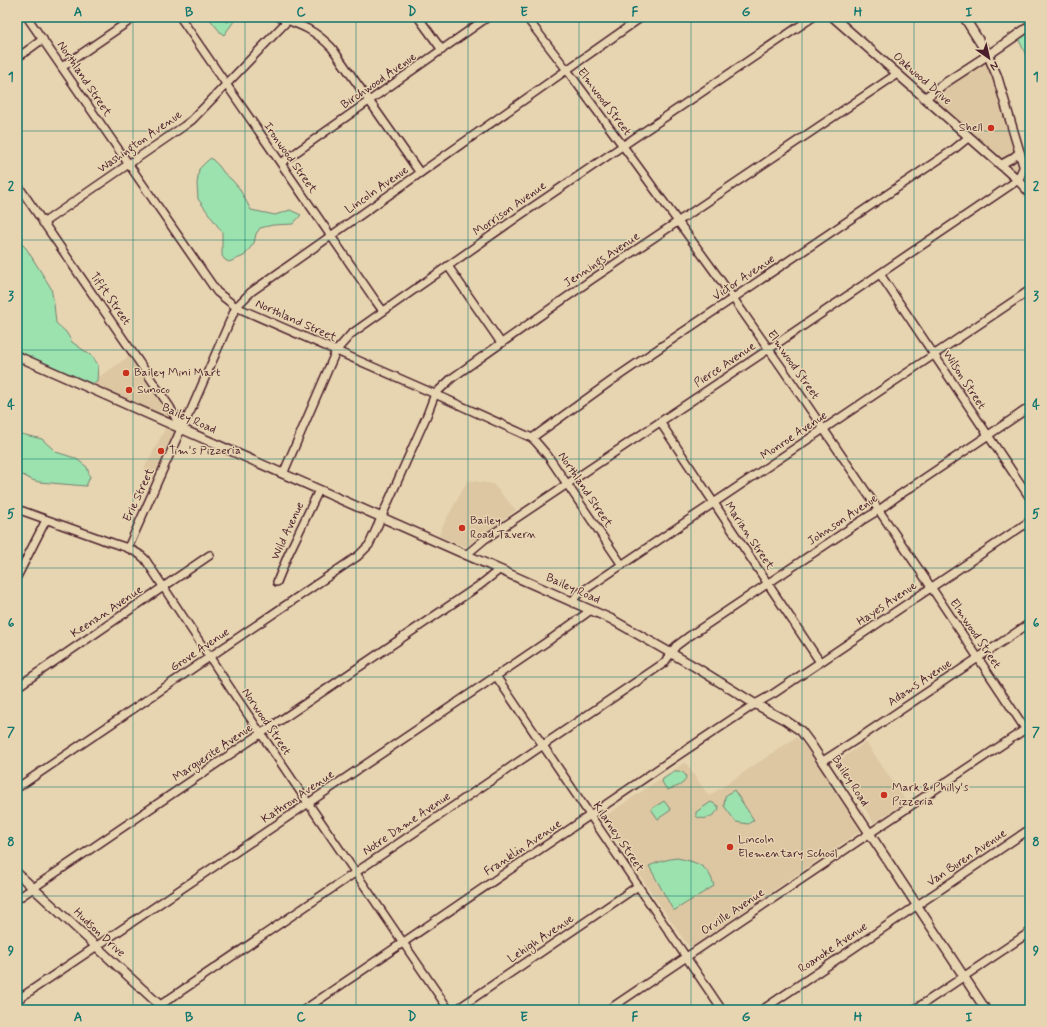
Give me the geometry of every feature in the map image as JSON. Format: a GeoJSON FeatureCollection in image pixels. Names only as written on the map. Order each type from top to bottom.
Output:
{"type":"FeatureCollection","features":[{"type":"Feature","properties":{"kind":"street","name":"Northland Street"},"geometry":{"type":"LineString","coordinates":[[27,17],[217,292],[236,307],[532,438],[548,456],[568,484],[622,565]]}},
{"type":"Feature","properties":{"kind":"street"},"geometry":{"type":"LineString","coordinates":[[62,67],[135,17]]}},
{"type":"Feature","properties":{"kind":"street","name":"Ironwood Street"},"geometry":{"type":"LineString","coordinates":[[180,17],[383,311]]}},
{"type":"Feature","properties":{"kind":"street"},"geometry":{"type":"LineString","coordinates":[[279,17],[289,19],[308,28],[332,48],[420,173]]}},
{"type":"Feature","properties":{"kind":"street"},"geometry":{"type":"LineString","coordinates":[[418,17],[442,50]]}},
{"type":"Feature","properties":{"kind":"street","name":"Birchwood Avenue"},"geometry":{"type":"LineString","coordinates":[[281,163],[488,17]]}},
{"type":"Feature","properties":{"kind":"street","name":"Elmwood Street"},"geometry":{"type":"LineString","coordinates":[[526,17],[623,146],[769,349],[824,428],[978,658],[1028,728],[1030,736]]}},
{"type":"Feature","properties":{"kind":"street","name":"Lincoln Avenue"},"geometry":{"type":"LineString","coordinates":[[181,429],[191,410],[236,307],[251,292],[642,17]]}},
{"type":"Feature","properties":{"kind":"street","name":"Morrison Avenue"},"geometry":{"type":"LineString","coordinates":[[283,474],[336,351],[351,334],[519,216],[813,17]]}},
{"type":"Feature","properties":{"kind":"street","name":"Oakwood Drive"},"geometry":{"type":"LineString","coordinates":[[833,17],[1018,180],[1030,193]]}},
{"type":"Feature","properties":{"kind":"street"},"geometry":{"type":"LineString","coordinates":[[964,17],[988,55],[997,76],[1024,167],[1018,180]]}},
{"type":"Feature","properties":{"kind":"street","name":"Washington Avenue"},"geometry":{"type":"LineString","coordinates":[[43,223],[192,120],[289,19]]}},
{"type":"Feature","properties":{"kind":"street"},"geometry":{"type":"LineString","coordinates":[[924,98],[1030,26]]}},
{"type":"Feature","properties":{"kind":"street"},"geometry":{"type":"LineString","coordinates":[[17,58],[43,39]]}},
{"type":"Feature","properties":{"kind":"street","name":"Jennings Avenue"},"geometry":{"type":"LineString","coordinates":[[382,518],[435,394],[452,378],[591,280],[897,74]]}},
{"type":"Feature","properties":{"kind":"street","name":"Victor Avenue"},"geometry":{"type":"LineString","coordinates":[[532,438],[614,379],[953,150],[969,137]]}},
{"type":"Feature","properties":{"kind":"street"},"geometry":{"type":"LineString","coordinates":[[1000,165],[1020,152]]}},
{"type":"Feature","properties":{"kind":"street","name":"Pierce Avenue"},"geometry":{"type":"LineString","coordinates":[[466,555],[486,539],[1018,180]]}},
{"type":"Feature","properties":{"kind":"street","name":"Tifft Street"},"geometry":{"type":"LineString","coordinates":[[17,184],[170,406],[181,429]]}},
{"type":"Feature","properties":{"kind":"street"},"geometry":{"type":"LineString","coordinates":[[448,266],[501,343]]}},
{"type":"Feature","properties":{"kind":"street","name":"Wilson Street"},"geometry":{"type":"LineString","coordinates":[[880,274],[1030,498]]}},
{"type":"Feature","properties":{"kind":"street","name":"Monroe Avenue"},"geometry":{"type":"LineString","coordinates":[[572,602],[577,595],[1030,290]]}},
{"type":"Feature","properties":{"kind":"street","name":"Bailey Road"},"geometry":{"type":"LineString","coordinates":[[17,356],[610,619],[785,720],[801,731],[823,761],[986,1010]]}},
{"type":"Feature","properties":{"kind":"street","name":"Johnson Avenue"},"geometry":{"type":"LineString","coordinates":[[671,654],[676,646],[1030,407]]}},
{"type":"Feature","properties":{"kind":"street","name":"Marian Street"},"geometry":{"type":"LineString","coordinates":[[660,422],[820,662]]}},
{"type":"Feature","properties":{"kind":"street","name":"Erie Street"},"geometry":{"type":"LineString","coordinates":[[128,548],[181,429]]}},
{"type":"Feature","properties":{"kind":"street","name":"Wild Avenue"},"geometry":{"type":"LineString","coordinates":[[276,582],[319,490]]}},
{"type":"Feature","properties":{"kind":"street","name":"Norwood Street"},"geometry":{"type":"LineString","coordinates":[[17,509],[107,542],[128,548],[146,559],[236,697],[262,733],[355,873],[449,1010]]}},
{"type":"Feature","properties":{"kind":"street","name":"Grove Avenue"},"geometry":{"type":"LineString","coordinates":[[17,788],[358,556],[370,545],[382,518]]}},
{"type":"Feature","properties":{"kind":"street"},"geometry":{"type":"LineString","coordinates":[[17,577],[46,520]]}},
{"type":"Feature","properties":{"kind":"street","name":"Hayes Avenue"},"geometry":{"type":"LineString","coordinates":[[755,704],[773,694],[1030,521]]}},
{"type":"Feature","properties":{"kind":"street","name":"Keenan Avenue"},"geometry":{"type":"LineString","coordinates":[[17,687],[210,555]]}},
{"type":"Feature","properties":{"kind":"street","name":"Marguerite Avenue"},"geometry":{"type":"LineString","coordinates":[[17,899],[480,585],[499,570]]}},
{"type":"Feature","properties":{"kind":"street","name":"Kathron Avenue"},"geometry":{"type":"LineString","coordinates":[[17,1000],[496,676],[591,610]]}},
{"type":"Feature","properties":{"kind":"street","name":"Adams Avenue"},"geometry":{"type":"LineString","coordinates":[[823,761],[1030,623]]}},
{"type":"Feature","properties":{"kind":"street","name":"Notre Dame Avenue"},"geometry":{"type":"LineString","coordinates":[[153,1010],[163,1008],[355,873],[664,663],[671,654]]}},
{"type":"Feature","properties":{"kind":"street","name":"Kilarney Street"},"geometry":{"type":"LineString","coordinates":[[496,676],[722,1010]]}},
{"type":"Feature","properties":{"kind":"street","name":"Franklin Avenue"},"geometry":{"type":"LineString","coordinates":[[304,1010],[755,704]]}},
{"type":"Feature","properties":{"kind":"street","name":"Orville Avenue"},"geometry":{"type":"LineString","coordinates":[[608,1010],[1028,728]]}},
{"type":"Feature","properties":{"kind":"street","name":"Van Buren Avenue"},"geometry":{"type":"LineString","coordinates":[[917,905],[1030,829]]}},
{"type":"Feature","properties":{"kind":"street","name":"Hudson Drive"},"geometry":{"type":"LineString","coordinates":[[17,873],[163,1008]]}},
{"type":"Feature","properties":{"kind":"street","name":"Lehigh Avenue"},"geometry":{"type":"LineString","coordinates":[[456,1010],[638,886]]}},
{"type":"Feature","properties":{"kind":"street","name":"Roanoke Avenue"},"geometry":{"type":"LineString","coordinates":[[762,1010],[917,905]]}},
{"type":"Feature","properties":{"kind":"street"},"geometry":{"type":"LineString","coordinates":[[914,1010],[1030,932]]}},
{"type":"Feature","properties":{"kind":"shaded area"},"geometry":{"type":"Polygon","coordinates":[[[988,55],[1019,147],[1026,145],[1030,141],[1030,193],[925,98],[988,55]]]}},
{"type":"Feature","properties":{"kind":"shaded area"},"geometry":{"type":"Polygon","coordinates":[[[134,353],[181,429],[160,476],[144,469],[168,423],[88,388],[93,381],[134,353]]]}},
{"type":"Feature","properties":{"kind":"shaded area"},"geometry":{"type":"Polygon","coordinates":[[[468,480],[493,484],[516,510],[466,547],[439,536],[442,527],[468,480]]]}},
{"type":"Feature","properties":{"kind":"shaded area","name":"Lincoln Elementary School"},"geometry":{"type":"Polygon","coordinates":[[[796,737],[805,746],[860,830],[859,832],[693,946],[689,947],[630,861],[603,818],[685,762],[709,796],[796,737]]]}},
{"type":"Feature","properties":{"kind":"shaded area"},"geometry":{"type":"Polygon","coordinates":[[[866,742],[906,801],[874,823],[835,763],[866,742]]]}},
{"type":"Feature","properties":{"kind":"green space"},"geometry":{"type":"Polygon","coordinates":[[[208,17],[214,17],[228,22],[231,17],[237,17],[224,35],[208,17]]]}},
{"type":"Feature","properties":{"kind":"green space"},"geometry":{"type":"Polygon","coordinates":[[[1030,26],[1030,64],[1018,38],[1030,26]]]}},
{"type":"Feature","properties":{"kind":"green space"},"geometry":{"type":"Polygon","coordinates":[[[211,158],[239,188],[251,210],[275,215],[290,210],[301,215],[293,224],[273,225],[260,228],[256,234],[254,243],[244,256],[229,262],[225,260],[222,256],[222,232],[198,199],[197,184],[199,169],[211,158]]]}},
{"type":"Feature","properties":{"kind":"green space"},"geometry":{"type":"Polygon","coordinates":[[[17,239],[26,248],[51,288],[56,323],[66,332],[72,342],[93,357],[98,365],[97,382],[89,384],[17,352],[17,319],[21,314],[20,308],[17,305],[17,239]]]}},
{"type":"Feature","properties":{"kind":"green space"},"geometry":{"type":"Polygon","coordinates":[[[17,433],[42,439],[56,452],[75,458],[87,467],[90,477],[86,486],[39,482],[17,472],[17,433]]]}},
{"type":"Feature","properties":{"kind":"green space"},"geometry":{"type":"Polygon","coordinates":[[[675,771],[681,771],[685,774],[686,778],[680,786],[667,790],[662,782],[663,779],[675,771]]]}},
{"type":"Feature","properties":{"kind":"green space"},"geometry":{"type":"Polygon","coordinates":[[[734,790],[754,820],[748,824],[736,822],[724,806],[725,796],[734,790]]]}},
{"type":"Feature","properties":{"kind":"green space"},"geometry":{"type":"Polygon","coordinates":[[[664,801],[671,810],[658,819],[651,809],[664,801]]]}},
{"type":"Feature","properties":{"kind":"green space"},"geometry":{"type":"Polygon","coordinates":[[[711,802],[718,806],[719,809],[714,814],[705,818],[699,818],[696,816],[696,812],[711,802]]]}},
{"type":"Feature","properties":{"kind":"green space"},"geometry":{"type":"Polygon","coordinates":[[[677,858],[696,863],[705,869],[709,873],[714,886],[673,910],[649,866],[677,858]]]}},
{"type":"Feature","properties":{"kind":"place","name":"Shell"},"geometry":{"type":"Point","coordinates":[991,128]}},
{"type":"Feature","properties":{"kind":"place","name":"Bailey Mini Mart"},"geometry":{"type":"Point","coordinates":[126,373]}},
{"type":"Feature","properties":{"kind":"place","name":"Sunoco"},"geometry":{"type":"Point","coordinates":[129,390]}},
{"type":"Feature","properties":{"kind":"place","name":"Tim's Pizzeria"},"geometry":{"type":"Point","coordinates":[161,451]}},
{"type":"Feature","properties":{"kind":"place","name":"Bailey Road Tavern"},"geometry":{"type":"Point","coordinates":[462,528]}},
{"type":"Feature","properties":{"kind":"place","name":"Mark & Philly's Pizzeria"},"geometry":{"type":"Point","coordinates":[884,795]}},
{"type":"Feature","properties":{"kind":"place","name":"Lincoln Elementary School"},"geometry":{"type":"Point","coordinates":[730,847]}}]}
